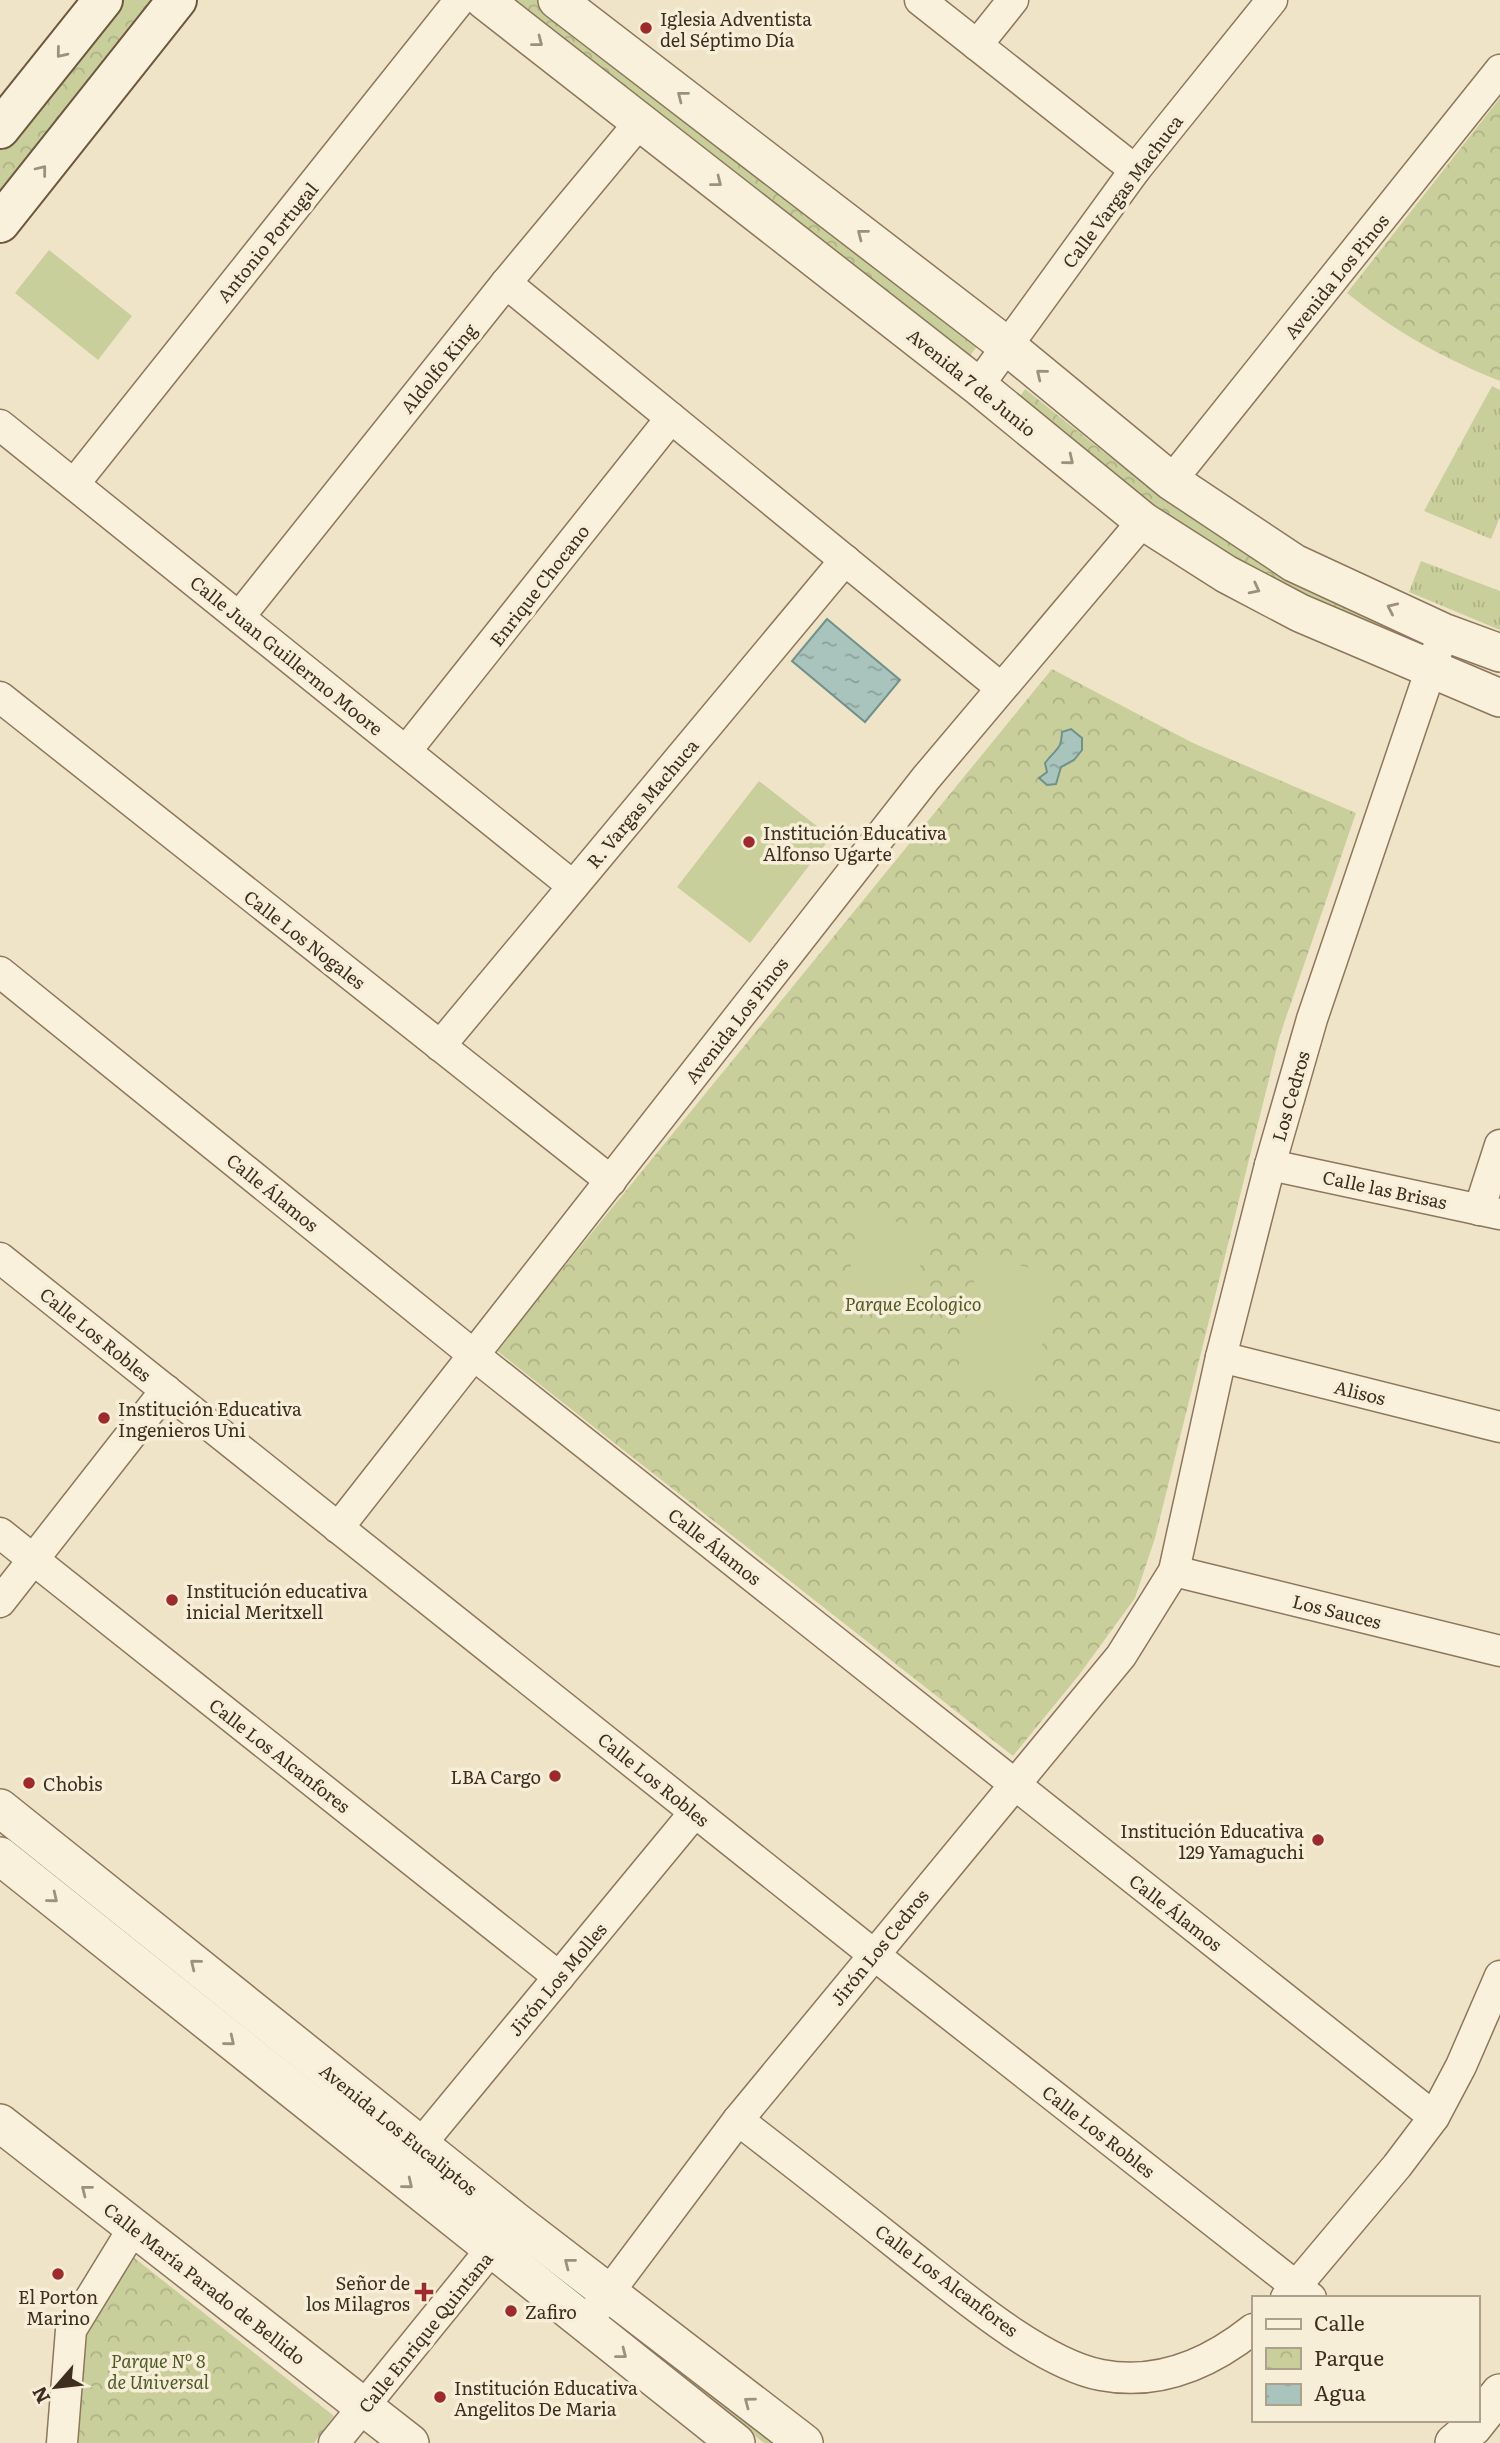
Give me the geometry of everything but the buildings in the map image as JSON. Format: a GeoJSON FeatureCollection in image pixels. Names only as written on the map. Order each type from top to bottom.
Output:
{"type":"FeatureCollection","features":[{"type":"Feature","properties":{"kind":"main road"},"geometry":{"type":"LineString","coordinates":[[0,129],[103,0]]}},
{"type":"Feature","properties":{"kind":"main road"},"geometry":{"type":"LineString","coordinates":[[0,223],[177,0]]}},
{"type":"Feature","properties":{"kind":"street","name":"Antonio Portugal"},"geometry":{"type":"LineString","coordinates":[[74,484],[460,0]]}},
{"type":"Feature","properties":{"kind":"street","name":"Avenida 7 de Junio"},"geometry":{"type":"LineString","coordinates":[[484,0],[978,386],[1143,521],[1241,582],[1300,613],[1430,671],[1500,698]]}},
{"type":"Feature","properties":{"kind":"street"},"geometry":{"type":"LineString","coordinates":[[557,0],[1007,346],[1171,481],[1294,563],[1443,632],[1500,653]]}},
{"type":"Feature","properties":{"kind":"street"},"geometry":{"type":"LineString","coordinates":[[920,0],[1135,170]]}},
{"type":"Feature","properties":{"kind":"street"},"geometry":{"type":"LineString","coordinates":[[977,45],[1013,0]]}},
{"type":"Feature","properties":{"kind":"street","name":"Calle Vargas Machuca"},"geometry":{"type":"LineString","coordinates":[[978,386],[1135,170],[1272,0]]}},
{"type":"Feature","properties":{"kind":"street","name":"Avenida Los Pinos"},"geometry":{"type":"LineString","coordinates":[[1171,481],[1500,71]]}},
{"type":"Feature","properties":{"kind":"street","name":"Aldolfo King"},"geometry":{"type":"LineString","coordinates":[[239,617],[506,283],[640,122]]}},
{"type":"Feature","properties":{"kind":"street"},"geometry":{"type":"LineString","coordinates":[[506,283],[1000,687]]}},
{"type":"Feature","properties":{"kind":"street","name":"Enrique Chocano"},"geometry":{"type":"LineString","coordinates":[[406,751],[671,418]]}},
{"type":"Feature","properties":{"kind":"street","name":"Calle Juan Guillermo Moore"},"geometry":{"type":"LineString","coordinates":[[0,425],[573,886]]}},
{"type":"Feature","properties":{"kind":"street","name":"Avenida Los Pinos"},"geometry":{"type":"LineString","coordinates":[[338,1528],[1000,687],[1143,521]]}},
{"type":"Feature","properties":{"kind":"street","name":"R. Vargas Machuca"},"geometry":{"type":"LineString","coordinates":[[440,1046],[845,560]]}},
{"type":"Feature","properties":{"kind":"street","name":"Los Cedros"},"geometry":{"type":"LineString","coordinates":[[1174,1571],[1221,1357],[1270,1165],[1312,1019],[1443,632]]}},
{"type":"Feature","properties":{"kind":"street","name":"Calle Los Nogales"},"geometry":{"type":"LineString","coordinates":[[0,697],[611,1181]]}},
{"type":"Feature","properties":{"kind":"street","name":"Calle Álamos"},"geometry":{"type":"LineString","coordinates":[[0,972],[475,1356],[1434,2117]]}},
{"type":"Feature","properties":{"kind":"street"},"geometry":{"type":"LineString","coordinates":[[1490,1212],[1500,1145]]}},
{"type":"Feature","properties":{"kind":"street","name":"Calle las Brisas"},"geometry":{"type":"LineString","coordinates":[[1270,1165],[1490,1212]]}},
{"type":"Feature","properties":{"kind":"street","name":"Calle Los Robles"},"geometry":{"type":"LineString","coordinates":[[0,1258],[1298,2294]]}},
{"type":"Feature","properties":{"kind":"street","name":"Alisos"},"geometry":{"type":"LineString","coordinates":[[1221,1357],[1500,1427]]}},
{"type":"Feature","properties":{"kind":"street"},"geometry":{"type":"LineString","coordinates":[[0,1602],[166,1390]]}},
{"type":"Feature","properties":{"kind":"street","name":"Calle Los Alcanfores"},"geometry":{"type":"LineString","coordinates":[[0,1533],[559,1977]]}},
{"type":"Feature","properties":{"kind":"street","name":"Jirón Los Cedros"},"geometry":{"type":"LineString","coordinates":[[585,2325],[738,2120],[1121,1656],[1174,1571]]}},
{"type":"Feature","properties":{"kind":"street","name":"Los Sauces"},"geometry":{"type":"LineString","coordinates":[[1174,1571],[1500,1651]]}},
{"type":"Feature","properties":{"kind":"street","name":"Avenida Los Eucaliptos"},"geometry":{"type":"LineString","coordinates":[[0,1808],[514,2220],[804,2443]]}},
{"type":"Feature","properties":{"kind":"street","name":"Jirón Los Molles"},"geometry":{"type":"LineString","coordinates":[[420,2145],[695,1812]]}},
{"type":"Feature","properties":{"kind":"street","name":"Avenida Los Eucaliptos"},"geometry":{"type":"LineString","coordinates":[[0,1856],[736,2443]]}},
{"type":"Feature","properties":{"kind":"street"},"geometry":{"type":"LineString","coordinates":[[1298,2294],[1434,2117],[1461,2066],[1500,1976]]}},
{"type":"Feature","properties":{"kind":"street","name":"Calle Los Alcanfores"},"geometry":{"type":"LineString","coordinates":[[738,2120],[981,2311],[1063,2363],[1100,2375],[1121,2377],[1176,2372],[1209,2360],[1252,2330]]}},
{"type":"Feature","properties":{"kind":"street","name":"Calle María Parado de Bellido"},"geometry":{"type":"LineString","coordinates":[[0,2123],[410,2443]]}},
{"type":"Feature","properties":{"kind":"street","name":"Calle Enrique Quintana"},"geometry":{"type":"LineString","coordinates":[[334,2443],[492,2251],[514,2220]]}},
{"type":"Feature","properties":{"kind":"street"},"geometry":{"type":"LineString","coordinates":[[62,2443],[71,2330],[134,2227]]}},
{"type":"Feature","properties":{"kind":"street"},"geometry":{"type":"LineString","coordinates":[[1479,2415],[1500,2393]]}},
{"type":"Feature","properties":{"kind":"green space"},"geometry":{"type":"Polygon","coordinates":[[[117,0],[158,0],[0,200],[0,148],[117,0]]]}},
{"type":"Feature","properties":{"kind":"green space"},"geometry":{"type":"Polygon","coordinates":[[[503,0],[539,0],[976,338],[977,346],[970,356],[503,0]]]}},
{"type":"Feature","properties":{"kind":"green space"},"geometry":{"type":"Polygon","coordinates":[[[1500,98],[1500,381],[1420,343],[1347,293],[1500,98]]]}},
{"type":"Feature","properties":{"kind":"green space"},"geometry":{"type":"Polygon","coordinates":[[[49,250],[132,316],[98,360],[15,293],[49,250]]]}},
{"type":"Feature","properties":{"kind":"green space"},"geometry":{"type":"Polygon","coordinates":[[[1492,386],[1500,390],[1500,517],[1491,539],[1424,511],[1492,386]]]}},
{"type":"Feature","properties":{"kind":"green space"},"geometry":{"type":"Polygon","coordinates":[[[1025,389],[1161,496],[1247,554],[1306,585],[1410,630],[1404,647],[1165,521],[1015,404],[1025,389]]]}},
{"type":"Feature","properties":{"kind":"green space"},"geometry":{"type":"Polygon","coordinates":[[[1421,561],[1500,591],[1500,630],[1409,592],[1421,561]]]}},
{"type":"Feature","properties":{"kind":"green space","name":"Parque Ecologico"},"geometry":{"type":"Polygon","coordinates":[[[1052,669],[1193,743],[1356,813],[1280,1035],[1155,1538],[1135,1598],[1079,1675],[1013,1756],[496,1350],[1052,669]]]}},
{"type":"Feature","properties":{"kind":"green space"},"geometry":{"type":"Polygon","coordinates":[[[759,781],[831,837],[750,943],[677,887],[759,781]]]}},
{"type":"Feature","properties":{"kind":"green space"},"geometry":{"type":"Polygon","coordinates":[[[861,1215],[928,1228],[909,1320],[843,1307],[861,1215]]]}},
{"type":"Feature","properties":{"kind":"green space"},"geometry":{"type":"Polygon","coordinates":[[[979,1256],[1057,1274],[1030,1400],[956,1381],[979,1256]]]}},
{"type":"Feature","properties":{"kind":"green space","name":"Parque Nº 8 de Universal"},"geometry":{"type":"Polygon","coordinates":[[[132,2256],[334,2416],[314,2443],[77,2443],[88,2323],[132,2256]]]}},
{"type":"Feature","properties":{"kind":"green space"},"geometry":{"type":"Polygon","coordinates":[[[617,2319],[785,2443],[764,2443],[614,2326],[617,2319]]]}},
{"type":"Feature","properties":{"kind":"water"},"geometry":{"type":"Polygon","coordinates":[[[827,619],[900,680],[865,722],[792,661],[827,619]]]}},
{"type":"Feature","properties":{"kind":"water"},"geometry":{"type":"Polygon","coordinates":[[[1071,729],[1082,738],[1082,750],[1074,760],[1061,767],[1056,784],[1047,785],[1039,778],[1047,772],[1045,763],[1059,746],[1062,732],[1071,729]]]}},
{"type":"Feature","properties":{"kind":"place","name":"Iglesia Adventista del Séptimo Día"},"geometry":{"type":"Point","coordinates":[646,28]}},
{"type":"Feature","properties":{"kind":"place","name":"Institución Educativa Alfonso Ugarte"},"geometry":{"type":"Point","coordinates":[749,842]}},
{"type":"Feature","properties":{"kind":"place","name":"Institución Educativa Ingenieros Uni"},"geometry":{"type":"Point","coordinates":[104,1418]}},
{"type":"Feature","properties":{"kind":"place","name":"Institución educativa inicial Meritxell"},"geometry":{"type":"Point","coordinates":[172,1600]}},
{"type":"Feature","properties":{"kind":"place","name":"LBA Cargo"},"geometry":{"type":"Point","coordinates":[555,1776]}},
{"type":"Feature","properties":{"kind":"place","name":"Chobis"},"geometry":{"type":"Point","coordinates":[29,1783]}},
{"type":"Feature","properties":{"kind":"place","name":"Institución Educativa 129 Yamaguchi"},"geometry":{"type":"Point","coordinates":[1318,1840]}},
{"type":"Feature","properties":{"kind":"place","name":"El Porton Marino"},"geometry":{"type":"Point","coordinates":[58,2274]}},
{"type":"Feature","properties":{"kind":"place","name":"Señor de los Milagros"},"geometry":{"type":"Point","coordinates":[424,2292]}},
{"type":"Feature","properties":{"kind":"place","name":"Zafiro"},"geometry":{"type":"Point","coordinates":[511,2311]}},
{"type":"Feature","properties":{"kind":"place","name":"Institución Educativa Angelitos De Maria"},"geometry":{"type":"Point","coordinates":[440,2397]}}]}
